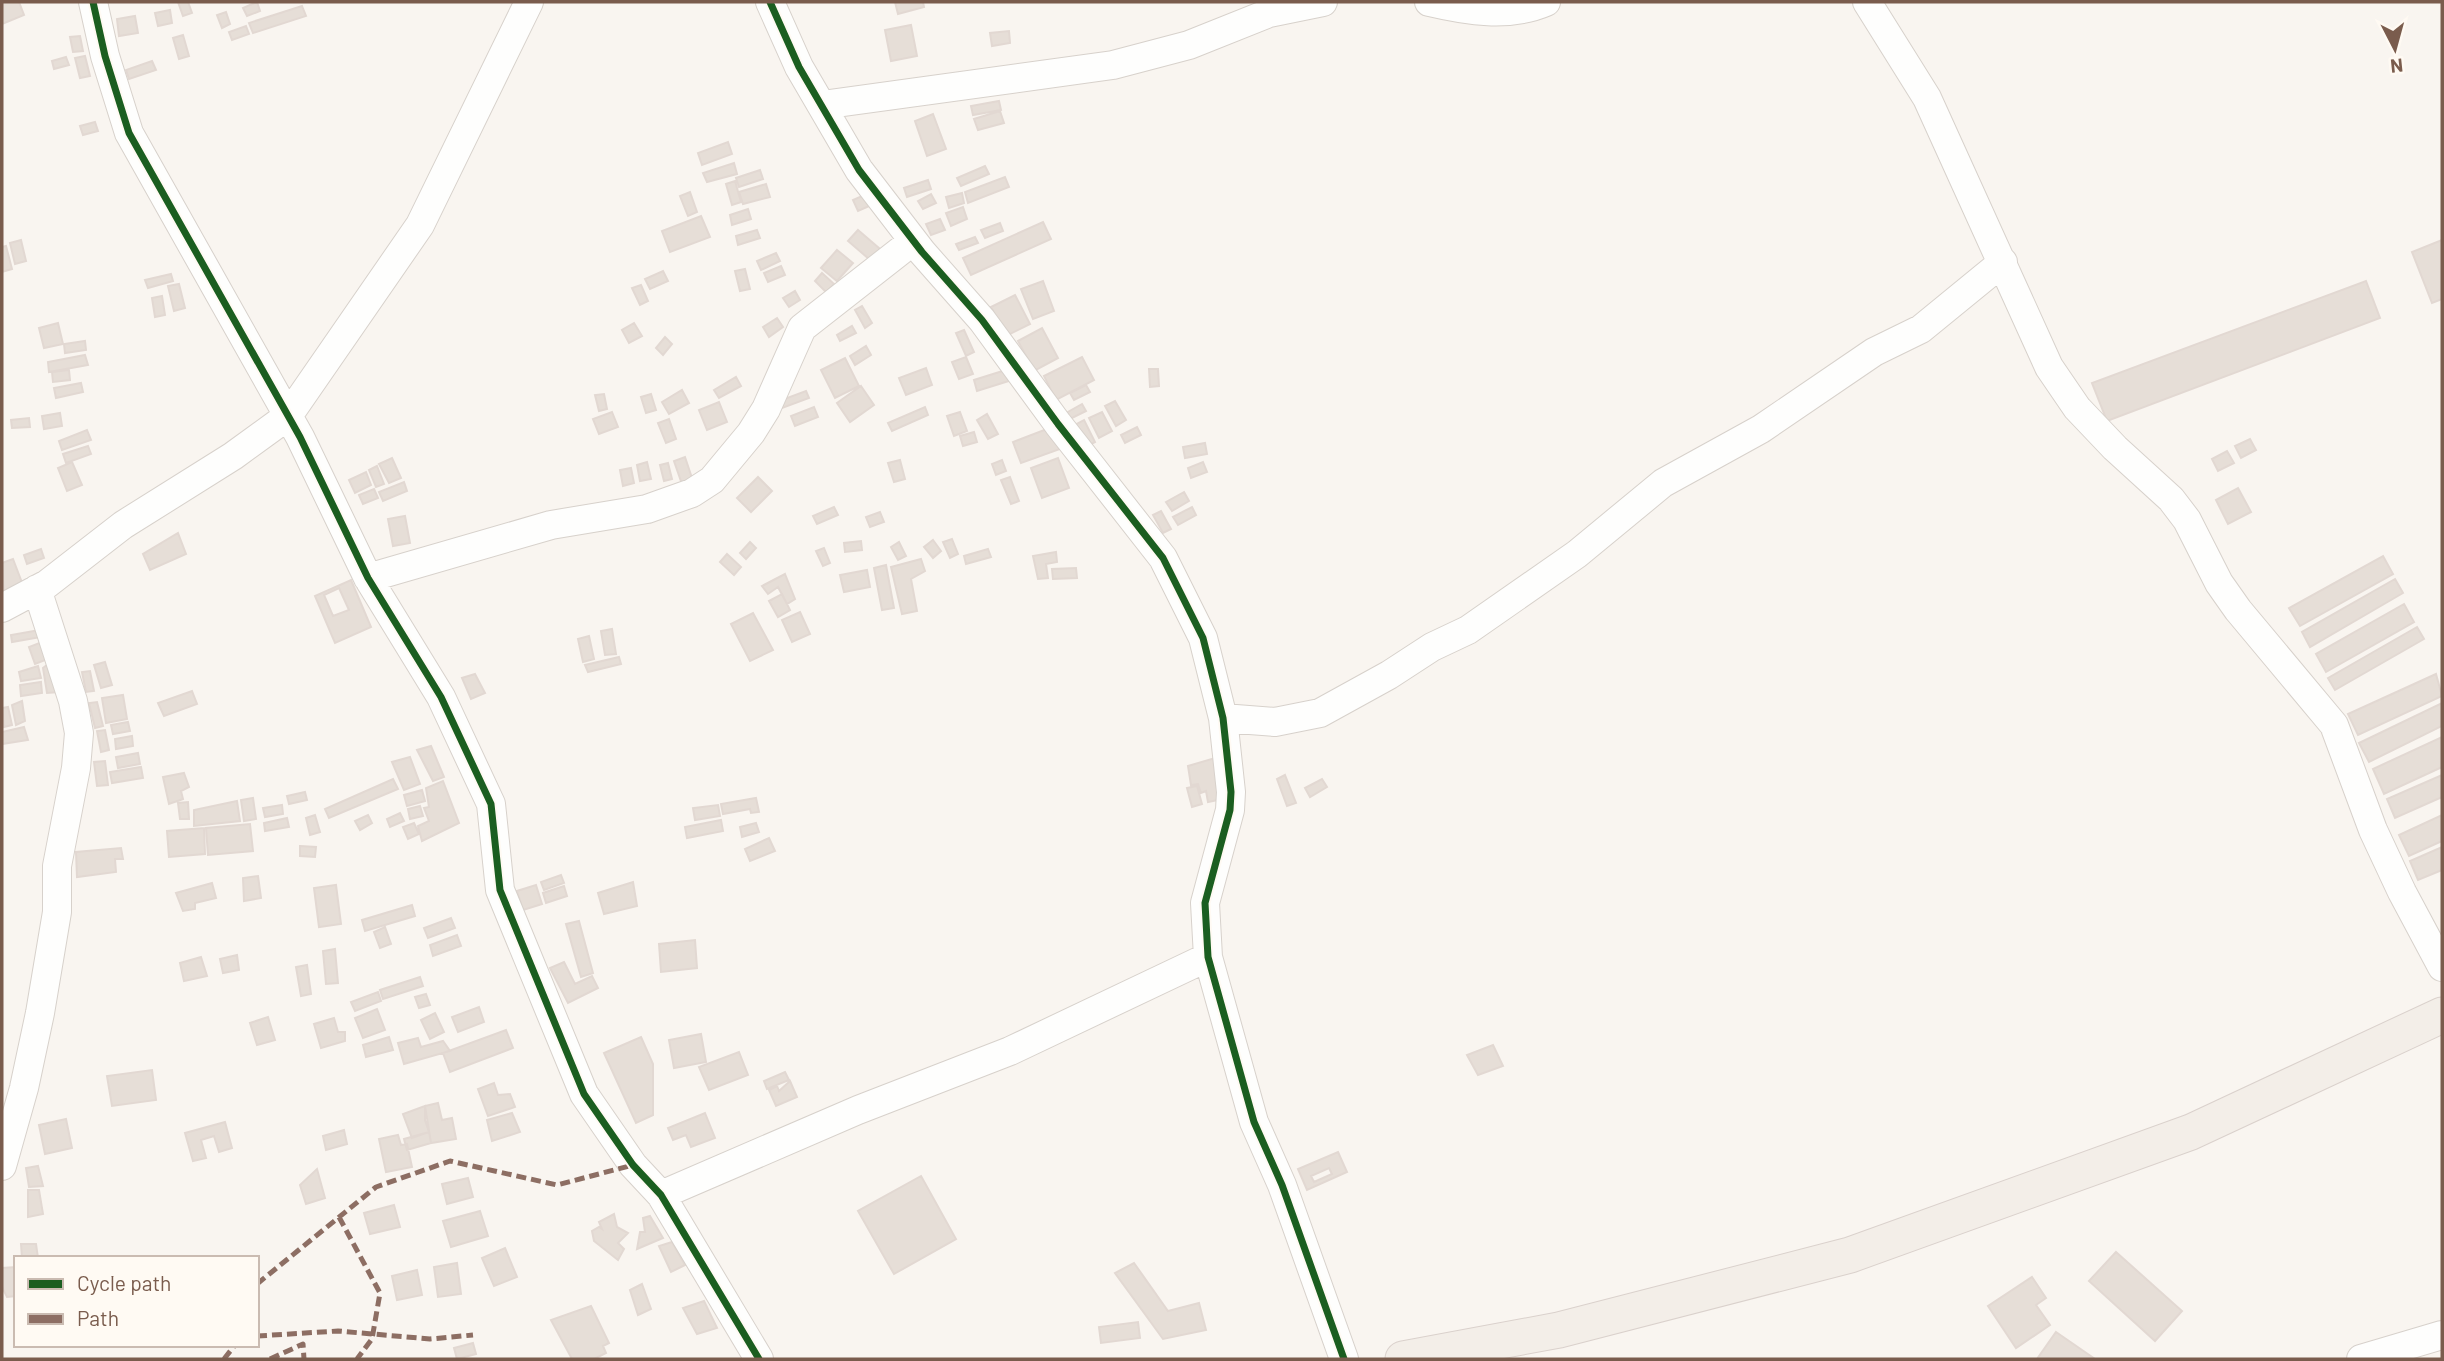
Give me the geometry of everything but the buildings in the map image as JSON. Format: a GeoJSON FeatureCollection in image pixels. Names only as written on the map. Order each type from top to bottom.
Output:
{"type":"FeatureCollection","features":[{"type":"Feature","properties":{"kind":"main road"},"geometry":{"type":"LineString","coordinates":[[1403,1359],[1439,1356],[1559,1330],[1850,1255],[2191,1132],[2442,1015]]}},
{"type":"Feature","properties":{"kind":"street"},"geometry":{"type":"LineString","coordinates":[[93,2],[105,57],[129,133],[288,416],[368,578],[441,697],[491,804],[500,890],[584,1094],[633,1165],[661,1195],[760,1359]]}},
{"type":"Feature","properties":{"kind":"street"},"geometry":{"type":"LineString","coordinates":[[2,608],[37,589],[123,525],[233,456],[288,416],[419,225],[529,2]]}},
{"type":"Feature","properties":{"kind":"street"},"geometry":{"type":"LineString","coordinates":[[770,2],[799,67],[859,170],[913,241],[982,320],[1058,424],[1163,558],[1203,638],[1223,718],[1228,752],[1230,810],[1205,903],[1208,957],[1254,1122],[1282,1185],[1344,1359]]}},
{"type":"Feature","properties":{"kind":"street"},"geometry":{"type":"LineString","coordinates":[[821,105],[1113,65],[1189,45],[1269,13],[1323,2]]}},
{"type":"Feature","properties":{"kind":"street"},"geometry":{"type":"LineString","coordinates":[[1429,2],[1464,10],[1512,11],[1546,2]]}},
{"type":"Feature","properties":{"kind":"street"},"geometry":{"type":"LineString","coordinates":[[1867,2],[1927,97],[2049,367],[2077,408],[2115,448],[2171,499],[2187,520],[2225,592],[2334,725],[2379,842],[2442,967]]}},
{"type":"Feature","properties":{"kind":"street"},"geometry":{"type":"LineString","coordinates":[[368,578],[551,525],[647,509],[692,493],[712,480],[751,433],[766,410],[802,328],[913,241]]}},
{"type":"Feature","properties":{"kind":"street"},"geometry":{"type":"LineString","coordinates":[[1223,718],[1275,722],[1320,713],[1389,675],[1432,647],[1468,630],[1577,554],[1663,483],[1760,429],[1874,352],[1921,329],[2003,262]]}},
{"type":"Feature","properties":{"kind":"street"},"geometry":{"type":"LineString","coordinates":[[2,1166],[24,1088],[40,1013],[57,912],[61,834],[78,745],[73,701],[37,589]]}},
{"type":"Feature","properties":{"kind":"street"},"geometry":{"type":"LineString","coordinates":[[661,1195],[858,1110],[1010,1051],[1208,957]]}},
{"type":"Feature","properties":{"kind":"street"},"geometry":{"type":"LineString","coordinates":[[2361,1359],[2442,1335]]}},
{"type":"Feature","properties":{"kind":"marked path"},"geometry":{"type":"LineString","coordinates":[[259,1282],[376,1187],[450,1161],[557,1185],[633,1165]]}},
{"type":"Feature","properties":{"kind":"marked path"},"geometry":{"type":"LineString","coordinates":[[339,1217],[380,1293],[372,1339],[357,1359]]}},
{"type":"Feature","properties":{"kind":"marked path"},"geometry":{"type":"LineString","coordinates":[[259,1336],[338,1331],[430,1339],[473,1335]]}},
{"type":"Feature","properties":{"kind":"marked path"},"geometry":{"type":"LineString","coordinates":[[270,1359],[303,1344],[304,1359]]}},
{"type":"Feature","properties":{"kind":"marked path"},"geometry":{"type":"LineString","coordinates":[[224,1359],[233,1347]]}},
{"type":"Feature","properties":{"kind":"cycle path"},"geometry":{"type":"LineString","coordinates":[[93,2],[105,56],[129,133],[300,437],[368,578],[441,697],[491,804],[500,890],[584,1094],[633,1165],[661,1195],[759,1359]]}},
{"type":"Feature","properties":{"kind":"cycle path"},"geometry":{"type":"LineString","coordinates":[[770,2],[799,67],[859,170],[922,252],[982,320],[1058,424],[1163,558],[1203,638],[1223,718],[1231,792],[1230,810],[1205,903],[1208,957],[1254,1122],[1282,1185],[1344,1359]]}}]}
